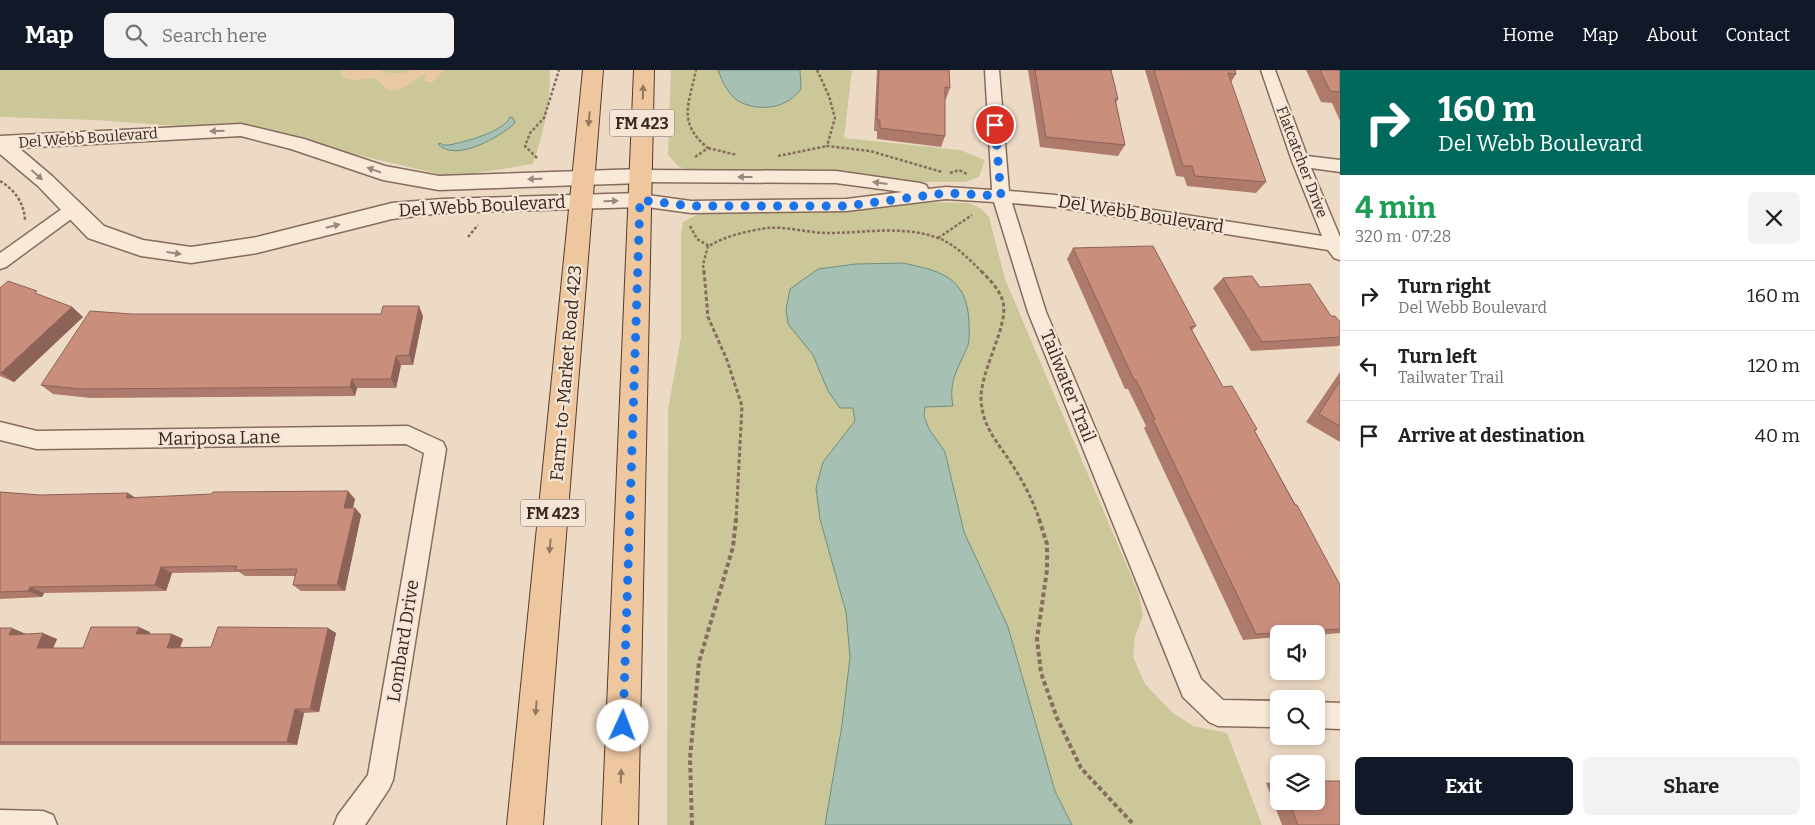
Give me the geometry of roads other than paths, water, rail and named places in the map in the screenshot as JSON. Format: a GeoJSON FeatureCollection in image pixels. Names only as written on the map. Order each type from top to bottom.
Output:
{"type":"FeatureCollection","features":[{"type":"Feature","properties":{"kind":"main road","name":"Farm-to-Market Road 423"},"geometry":{"type":"LineString","coordinates":[[525,825],[593,70]]}},
{"type":"Feature","properties":{"kind":"main road","name":"FM 423"},"geometry":{"type":"LineString","coordinates":[[620,825],[644,70]]}},
{"type":"Feature","properties":{"kind":"street","name":"Tailwater Trail"},"geometry":{"type":"LineString","coordinates":[[992,70],[1001,196],[1037,312],[1192,688],[1218,713],[1270,714]]}},
{"type":"Feature","properties":{"kind":"street","name":"Flatcatcher Drive"},"geometry":{"type":"LineString","coordinates":[[1268,70],[1300,161],[1337,249]]}},
{"type":"Feature","properties":{"kind":"street","name":"Del Webb Boulevard"},"geometry":{"type":"LineString","coordinates":[[0,143],[241,130],[297,144],[383,174],[439,183],[582,189],[640,188],[836,177],[946,193],[1055,201],[1337,249]]}},
{"type":"Feature","properties":{"kind":"street","name":"Del Webb Boulevard"},"geometry":{"type":"LineString","coordinates":[[0,143],[96,232],[141,248],[191,256],[257,245],[392,211],[582,189]]}},
{"type":"Feature","properties":{"kind":"street"},"geometry":{"type":"LineString","coordinates":[[1300,161],[1340,166]]}},
{"type":"Feature","properties":{"kind":"street","name":"Del Webb Boulevard"},"geometry":{"type":"LineString","coordinates":[[640,188],[691,206],[846,206],[946,193]]}},
{"type":"Feature","properties":{"kind":"street"},"geometry":{"type":"LineString","coordinates":[[0,262],[72,210]]}},
{"type":"Feature","properties":{"kind":"street","name":"Mariposa Lane"},"geometry":{"type":"LineString","coordinates":[[0,431],[37,440],[408,434],[435,449]]}},
{"type":"Feature","properties":{"kind":"street","name":"Lombard Drive"},"geometry":{"type":"LineString","coordinates":[[348,825],[380,780],[435,449]]}},
{"type":"Feature","properties":{"kind":"street"},"geometry":{"type":"LineString","coordinates":[[1325,715],[1340,716]]}},
{"type":"Feature","properties":{"kind":"street"},"geometry":{"type":"LineString","coordinates":[[0,824],[43,825]]}}]}
